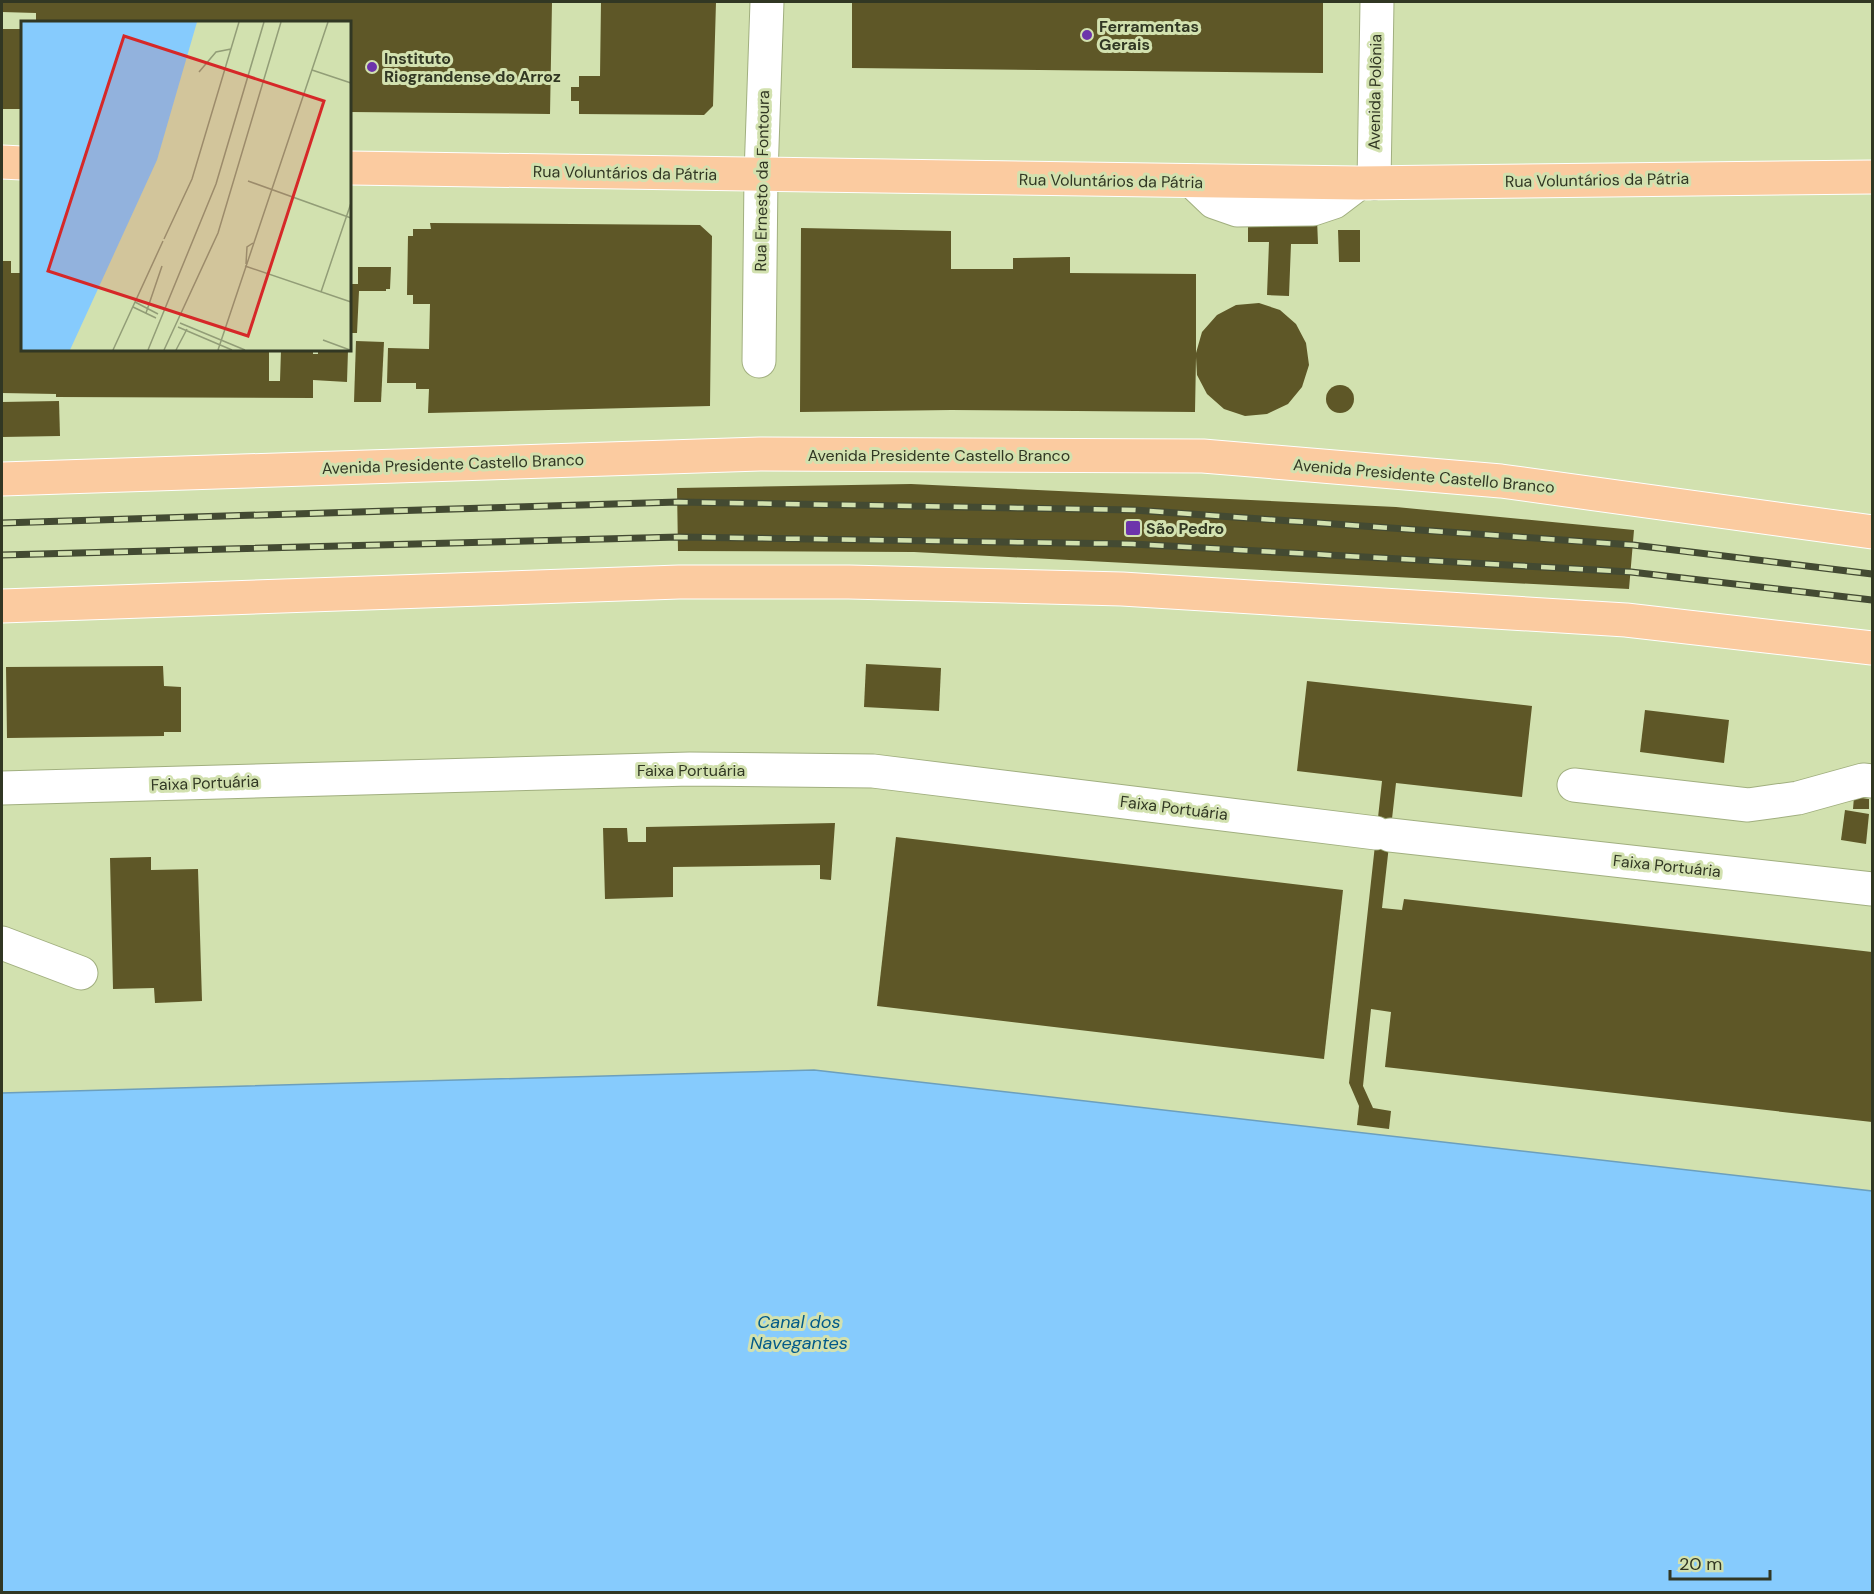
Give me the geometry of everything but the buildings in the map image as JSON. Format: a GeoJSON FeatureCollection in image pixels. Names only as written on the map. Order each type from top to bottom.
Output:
{"type":"FeatureCollection","features":[{"type":"Feature","properties":{"kind":"main road"},"geometry":{"type":"LineString","coordinates":[[2,162],[21,163]]}},
{"type":"Feature","properties":{"kind":"main road","name":"Rua Voluntários da Pátria"},"geometry":{"type":"LineString","coordinates":[[351,168],[1366,183],[1872,177]]}},
{"type":"Feature","properties":{"kind":"main road","name":"Avenida Presidente Castello Branco"},"geometry":{"type":"LineString","coordinates":[[2,479],[760,454],[1203,456],[1501,481],[1872,532]]}},
{"type":"Feature","properties":{"kind":"main road"},"geometry":{"type":"LineString","coordinates":[[2,606],[667,582],[849,582],[1122,589],[1603,618],[1866,647]]}},
{"type":"Feature","properties":{"kind":"street","name":"Rua Ernesto da Fontoura"},"geometry":{"type":"LineString","coordinates":[[759,361],[760,175],[767,2]]}},
{"type":"Feature","properties":{"kind":"street","name":"Avenida Polônia"},"geometry":{"type":"LineString","coordinates":[[1366,183],[1377,2]]}},
{"type":"Feature","properties":{"kind":"street","name":"Faixa Portuária"},"geometry":{"type":"LineString","coordinates":[[2,788],[690,769],[873,771],[1383,834],[1872,889]]}},
{"type":"Feature","properties":{"kind":"street"},"geometry":{"type":"LineString","coordinates":[[1574,785],[1748,805],[1798,798],[1863,780],[1872,780]]}},
{"type":"Feature","properties":{"kind":"street"},"geometry":{"type":"LineString","coordinates":[[2,943],[81,973]]}},
{"type":"Feature","properties":{"kind":"water","name":"Canal dos Navegantes"},"geometry":{"type":"Polygon","coordinates":[[[814,1070],[1872,1191],[1872,1592],[2,1592],[2,1093],[814,1070]]]}},
{"type":"Feature","properties":{"kind":"railway"},"geometry":{"type":"LineString","coordinates":[[2,523],[678,502],[1134,510],[1633,545],[1872,574]]}},
{"type":"Feature","properties":{"kind":"railway"},"geometry":{"type":"LineString","coordinates":[[2,555],[679,537],[1133,544],[1631,572],[1872,600]]}},
{"type":"Feature","properties":{"kind":"place","name":"Ferramentas Gerais"},"geometry":{"type":"Point","coordinates":[1087,35]}},
{"type":"Feature","properties":{"kind":"place","name":"Instituto Riograndense do Arroz"},"geometry":{"type":"Point","coordinates":[372,67]}},
{"type":"Feature","properties":{"kind":"place","name":"São Pedro"},"geometry":{"type":"Point","coordinates":[1133,528]}}]}
